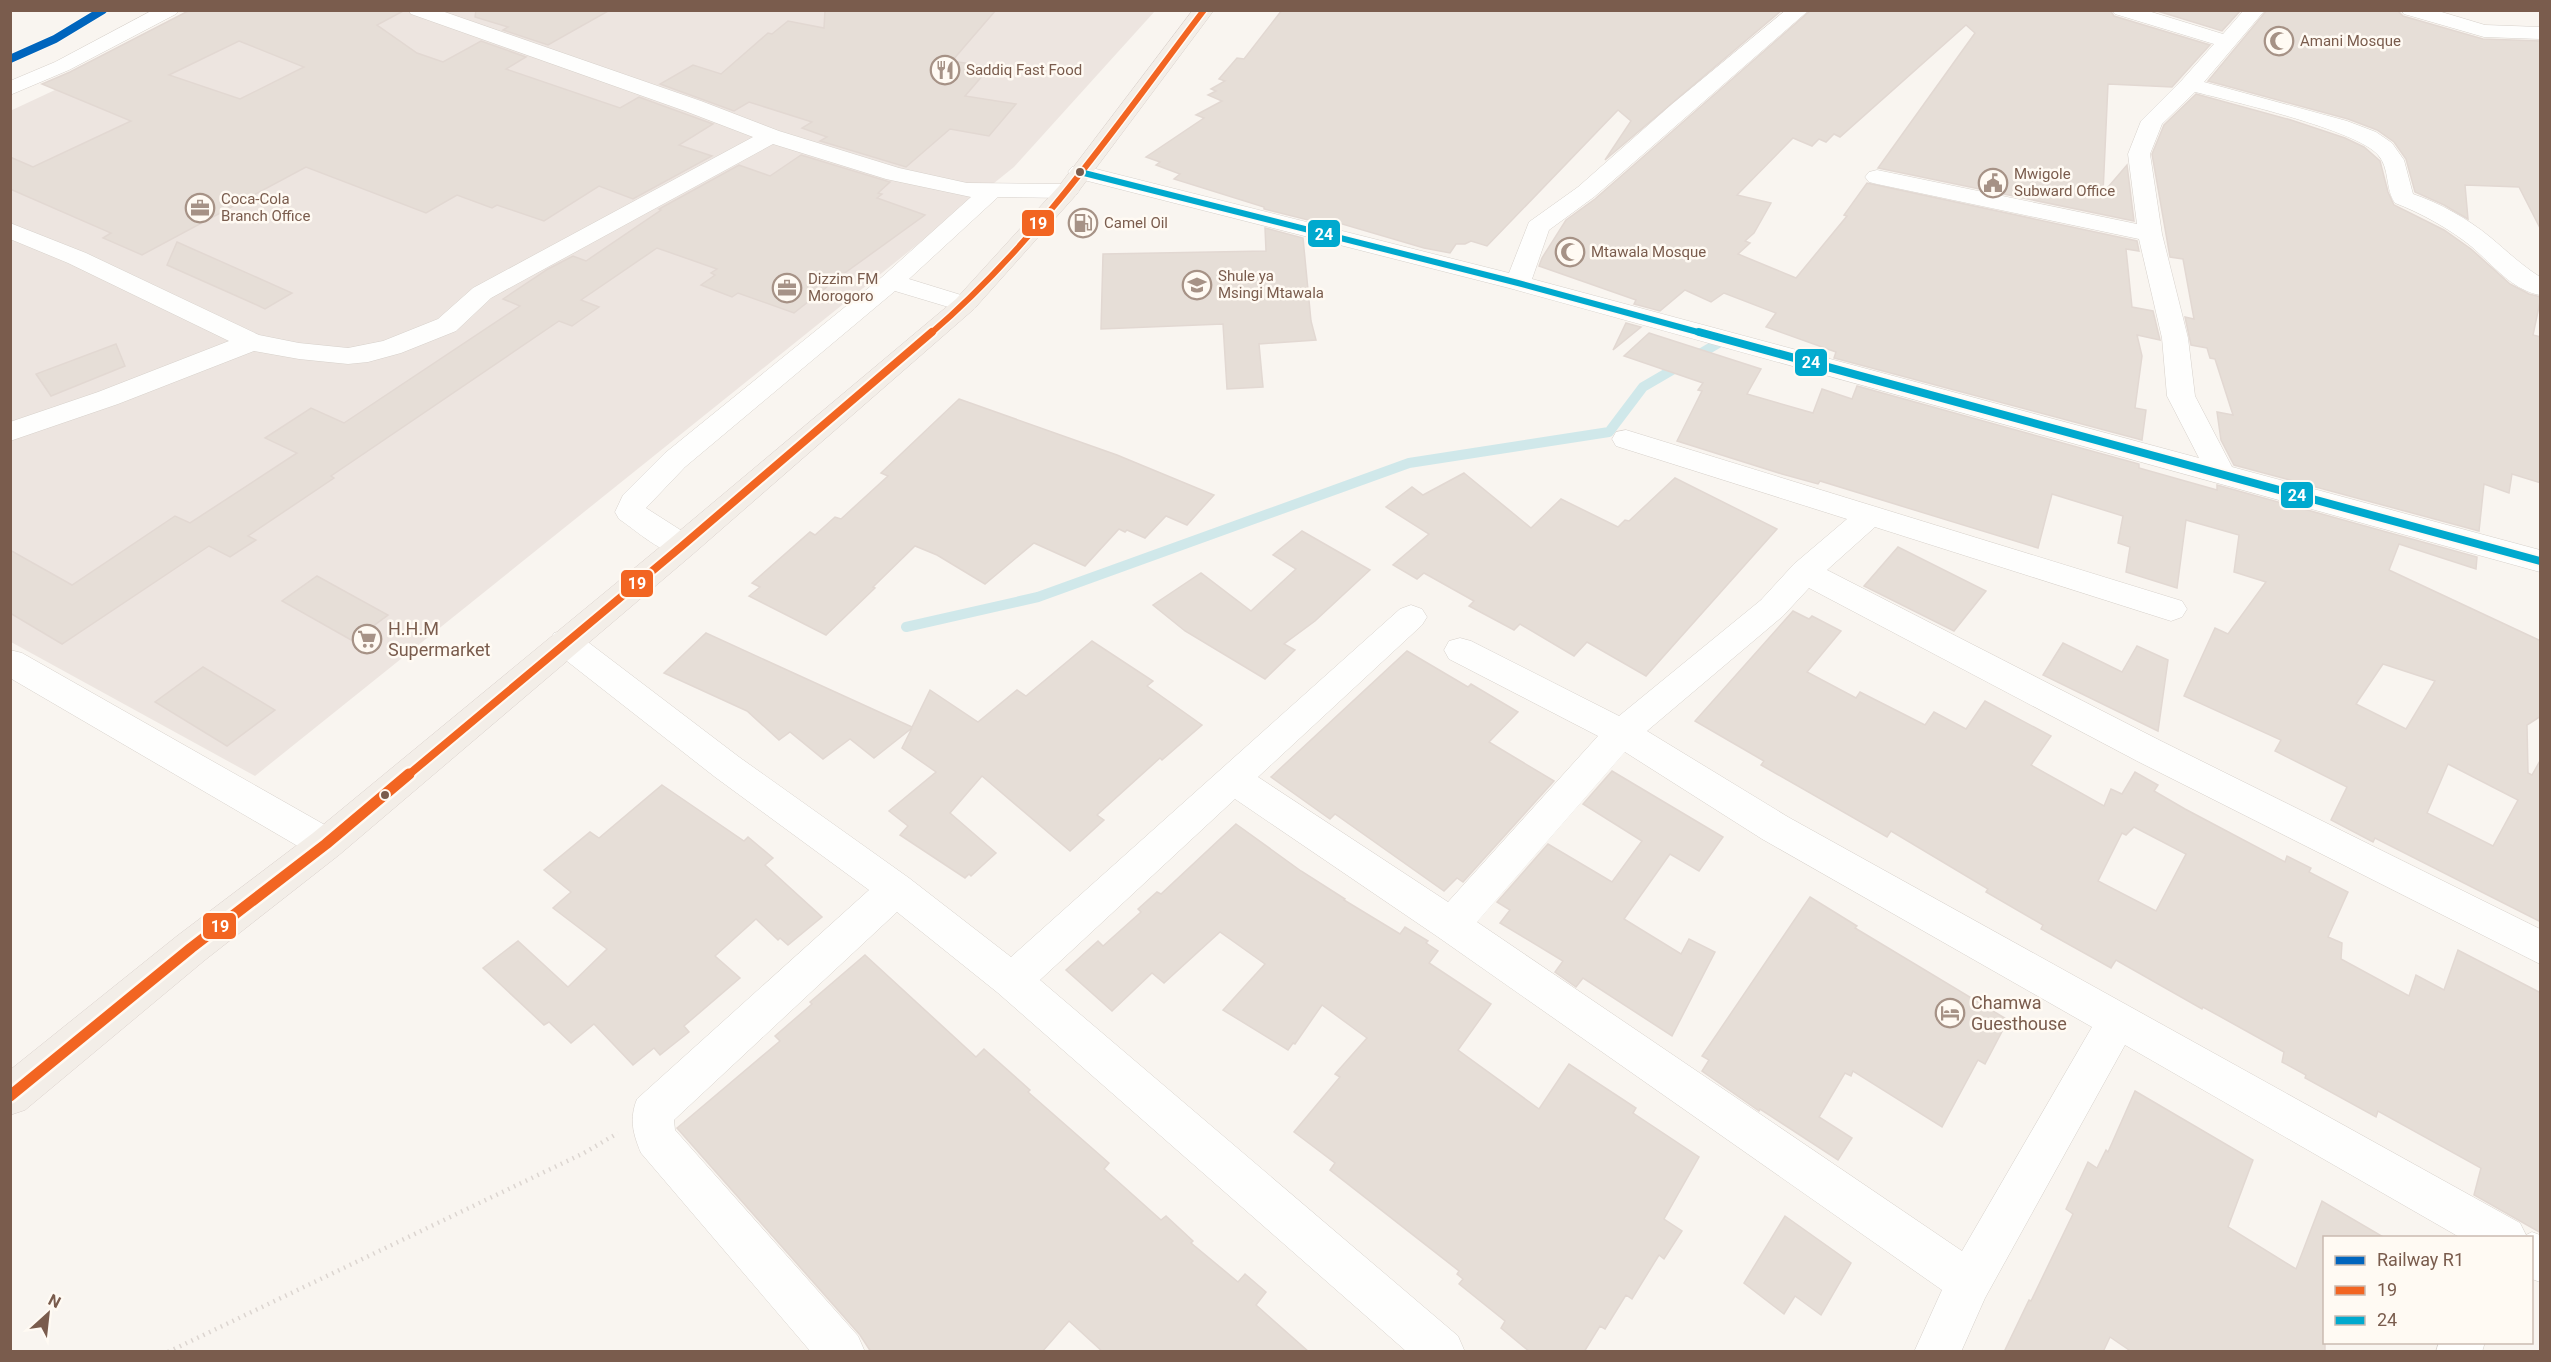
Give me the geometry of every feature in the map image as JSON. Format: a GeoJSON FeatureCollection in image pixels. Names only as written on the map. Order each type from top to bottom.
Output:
{"type":"FeatureCollection","features":[{"type":"Feature","properties":{"kind":"main road"},"geometry":{"type":"LineString","coordinates":[[10,1096],[191,948],[326,844],[682,546],[965,304],[1074,181],[1201,11]]}},
{"type":"Feature","properties":{"kind":"street"},"geometry":{"type":"LineString","coordinates":[[10,89],[62,66],[169,10]]}},
{"type":"Feature","properties":{"kind":"street"},"geometry":{"type":"LineString","coordinates":[[418,10],[693,106],[771,136],[925,183],[990,192],[1074,181],[1518,283],[2541,561]]}},
{"type":"Feature","properties":{"kind":"street"},"geometry":{"type":"LineString","coordinates":[[1518,283],[1538,227],[1586,192],[1679,110],[1799,10]]}},
{"type":"Feature","properties":{"kind":"street"},"geometry":{"type":"LineString","coordinates":[[2122,10],[2228,42]]}},
{"type":"Feature","properties":{"kind":"street"},"geometry":{"type":"LineString","coordinates":[[2221,474],[2181,396],[2175,338],[2150,234],[2140,165],[2142,142],[2152,121],[2190,85],[2255,10]]}},
{"type":"Feature","properties":{"kind":"street"},"geometry":{"type":"LineString","coordinates":[[2410,10],[2484,31],[2541,33]]}},
{"type":"Feature","properties":{"kind":"street"},"geometry":{"type":"LineString","coordinates":[[2190,85],[2289,110],[2371,139],[2385,148],[2397,166],[2399,189],[2403,198],[2425,206],[2480,241],[2507,267],[2541,288]]}},
{"type":"Feature","properties":{"kind":"street"},"geometry":{"type":"LineString","coordinates":[[10,230],[77,258],[252,342],[299,351],[348,356],[368,354],[416,339],[447,325],[482,293],[771,136]]}},
{"type":"Feature","properties":{"kind":"street"},"geometry":{"type":"LineString","coordinates":[[1877,177],[2150,234]]}},
{"type":"Feature","properties":{"kind":"street"},"geometry":{"type":"LineString","coordinates":[[682,546],[630,512],[633,502],[675,460],[891,282],[990,192]]}},
{"type":"Feature","properties":{"kind":"street"},"geometry":{"type":"LineString","coordinates":[[891,282],[965,304]]}},
{"type":"Feature","properties":{"kind":"street"},"geometry":{"type":"LineString","coordinates":[[10,432],[108,398],[252,342]]}},
{"type":"Feature","properties":{"kind":"street"},"geometry":{"type":"LineString","coordinates":[[1626,439],[2171,609]]}},
{"type":"Feature","properties":{"kind":"street"},"geometry":{"type":"LineString","coordinates":[[1451,925],[1622,733],[1772,608],[1805,572],[1869,516]]}},
{"type":"Feature","properties":{"kind":"street"},"geometry":{"type":"LineString","coordinates":[[1805,572],[2149,751],[2541,947]]}},
{"type":"Feature","properties":{"kind":"street"},"geometry":{"type":"LineString","coordinates":[[1012,981],[1411,618]]}},
{"type":"Feature","properties":{"kind":"street"},"geometry":{"type":"LineString","coordinates":[[565,642],[727,767],[896,889],[1012,981],[1434,1349]]}},
{"type":"Feature","properties":{"kind":"street"},"geometry":{"type":"LineString","coordinates":[[1460,650],[1622,733],[1775,828],[2498,1235]]}},
{"type":"Feature","properties":{"kind":"street"},"geometry":{"type":"LineString","coordinates":[[10,662],[326,844]]}},
{"type":"Feature","properties":{"kind":"street"},"geometry":{"type":"LineString","coordinates":[[1235,780],[1451,925],[1969,1282]]}},
{"type":"Feature","properties":{"kind":"street"},"geometry":{"type":"LineString","coordinates":[[842,1352],[656,1139],[652,1113],[896,889]]}},
{"type":"Feature","properties":{"kind":"street"},"geometry":{"type":"LineString","coordinates":[[1937,1352],[1969,1282],[2118,1020]]}},
{"type":"Feature","properties":{"kind":"path"},"geometry":{"type":"LineString","coordinates":[[168,1352],[584,1153],[652,1113]]}},
{"type":"Feature","properties":{"kind":"shaded area"},"geometry":{"type":"Polygon","coordinates":[[[224,11],[1155,11],[1014,167],[255,776],[11,642],[10,111],[224,11]]]}},
{"type":"Feature","properties":{"kind":"building"},"geometry":{"type":"Polygon","coordinates":[[[190,10],[405,10],[377,25],[417,53],[443,62],[481,41],[526,57],[506,69],[620,108],[639,97],[713,124],[679,145],[712,156],[633,199],[599,186],[544,221],[497,205],[492,208],[457,195],[426,213],[306,167],[142,255],[103,238],[111,233],[10,189],[10,157],[33,167],[131,121],[42,84],[190,10]],[[239,41],[169,75],[240,99],[304,67],[239,41]]]}},
{"type":"Feature","properties":{"kind":"building"},"geometry":{"type":"Polygon","coordinates":[[[476,10],[610,10],[548,45],[503,30],[508,27],[475,17],[476,10]]]}},
{"type":"Feature","properties":{"kind":"building"},"geometry":{"type":"Polygon","coordinates":[[[825,10],[996,10],[952,61],[990,67],[965,96],[1016,104],[989,136],[950,129],[906,167],[820,141],[827,137],[802,128],[812,122],[749,102],[734,111],[660,84],[693,65],[721,74],[768,33],[772,34],[788,21],[824,28],[825,10]]]}},
{"type":"Feature","properties":{"kind":"building"},"geometry":{"type":"Polygon","coordinates":[[[1282,10],[1782,10],[1605,160],[1631,121],[1618,110],[1487,246],[1471,241],[1456,244],[1450,253],[1424,248],[1339,223],[1336,227],[1264,209],[1264,207],[1174,179],[1180,174],[1156,165],[1160,162],[1146,157],[1204,118],[1196,115],[1222,101],[1208,95],[1216,91],[1211,89],[1225,81],[1219,79],[1237,58],[1244,59],[1282,10]]]}},
{"type":"Feature","properties":{"kind":"building"},"geometry":{"type":"Polygon","coordinates":[[[1811,10],[2110,10],[2114,16],[2210,45],[2172,87],[2108,84],[2103,193],[2127,165],[2134,221],[1878,168],[1975,33],[1966,25],[1840,137],[1834,134],[1826,142],[1819,139],[1812,146],[1793,138],[1737,195],[1771,203],[1754,233],[1745,241],[1750,243],[1738,254],[1796,278],[1847,216],[1844,215],[1867,183],[2137,241],[2139,251],[2126,249],[2132,307],[2153,311],[2160,340],[2137,335],[2142,356],[2135,408],[2146,410],[2142,440],[1834,358],[1836,352],[1766,327],[1776,313],[1724,293],[1711,302],[1685,290],[1660,311],[1634,304],[1636,300],[1539,266],[1566,220],[1595,199],[1811,10]]]}},
{"type":"Feature","properties":{"kind":"building"},"geometry":{"type":"Polygon","coordinates":[[[2154,10],[2241,10],[2222,31],[2154,10]]]}},
{"type":"Feature","properties":{"kind":"building"},"geometry":{"type":"Polygon","coordinates":[[[2267,10],[2397,10],[2403,16],[2483,39],[2541,41],[2541,230],[2519,187],[2465,185],[2468,219],[2415,192],[2406,159],[2394,142],[2377,130],[2348,119],[2208,81],[2267,10]]]}},
{"type":"Feature","properties":{"kind":"building"},"geometry":{"type":"Polygon","coordinates":[[[2196,94],[2291,120],[2345,138],[2364,147],[2380,161],[2394,205],[2444,230],[2471,249],[2510,284],[2529,294],[2541,297],[2533,335],[2541,337],[2541,483],[2512,474],[2509,493],[2484,484],[2479,531],[2234,465],[2221,440],[2217,412],[2233,415],[2215,359],[2210,358],[2207,348],[2191,345],[2185,317],[2194,319],[2183,259],[2170,257],[2152,154],[2164,125],[2196,94]]]}},
{"type":"Feature","properties":{"kind":"building"},"geometry":{"type":"Polygon","coordinates":[[[801,155],[890,182],[878,193],[882,194],[877,198],[925,215],[794,313],[738,293],[732,297],[701,285],[715,275],[711,273],[717,269],[657,248],[581,300],[599,307],[572,326],[559,321],[331,476],[334,478],[248,536],[256,540],[230,557],[209,546],[62,644],[10,613],[10,550],[72,585],[175,516],[190,523],[297,453],[265,438],[311,408],[344,423],[520,306],[503,299],[548,269],[573,256],[586,261],[661,210],[659,209],[739,165],[770,176],[801,155]]]}},
{"type":"Feature","properties":{"kind":"building"},"geometry":{"type":"Polygon","coordinates":[[[1265,228],[1303,238],[1311,321],[1316,340],[1259,344],[1263,387],[1227,389],[1223,324],[1101,329],[1103,254],[1266,251],[1265,228]]]}},
{"type":"Feature","properties":{"kind":"building"},"geometry":{"type":"Polygon","coordinates":[[[177,242],[292,293],[265,309],[167,265],[177,242]]]}},
{"type":"Feature","properties":{"kind":"building"},"geometry":{"type":"Polygon","coordinates":[[[1626,323],[1641,327],[1613,350],[1626,323]]]}},
{"type":"Feature","properties":{"kind":"building"},"geometry":{"type":"Polygon","coordinates":[[[1649,333],[1761,369],[1747,394],[1813,413],[1822,389],[1852,399],[1857,386],[2139,464],[2139,468],[2217,490],[2217,485],[2477,557],[2476,569],[2399,544],[2389,570],[2541,641],[2541,716],[2527,725],[2528,773],[2532,775],[2541,759],[2541,922],[2375,838],[2373,842],[2331,820],[2347,787],[2275,751],[2281,740],[2184,696],[2215,628],[2228,634],[2266,582],[2234,572],[2239,535],[2186,520],[2177,588],[2126,572],[2130,547],[2118,543],[2123,516],[2052,494],[2038,548],[1820,481],[1818,484],[1782,474],[1677,441],[1702,391],[1698,390],[1703,383],[1624,356],[1649,333]],[[2383,664],[2356,704],[2406,729],[2435,681],[2383,664]],[[2448,764],[2427,813],[2493,846],[2518,800],[2448,764]]]}},
{"type":"Feature","properties":{"kind":"building"},"geometry":{"type":"Polygon","coordinates":[[[116,344],[125,366],[51,396],[36,374],[116,344]]]}},
{"type":"Feature","properties":{"kind":"building"},"geometry":{"type":"Polygon","coordinates":[[[959,399],[1117,455],[1214,495],[1187,525],[1166,516],[1145,538],[1119,529],[1085,566],[1034,543],[985,584],[937,555],[915,546],[826,635],[749,596],[760,587],[752,583],[810,532],[815,535],[835,517],[841,519],[888,476],[881,473],[959,399]]]}},
{"type":"Feature","properties":{"kind":"building"},"geometry":{"type":"Polygon","coordinates":[[[1464,473],[1531,528],[1561,499],[1618,527],[1625,520],[1629,521],[1675,478],[1777,529],[1646,676],[1587,642],[1574,656],[1520,624],[1514,630],[1469,606],[1474,601],[1424,573],[1417,579],[1393,565],[1429,534],[1386,507],[1412,487],[1423,495],[1464,473]]]}},
{"type":"Feature","properties":{"kind":"building"},"geometry":{"type":"Polygon","coordinates":[[[1302,531],[1370,570],[1315,621],[1284,644],[1295,650],[1265,679],[1185,631],[1153,605],[1201,573],[1251,611],[1296,569],[1273,555],[1302,531]]]}},
{"type":"Feature","properties":{"kind":"building"},"geometry":{"type":"Polygon","coordinates":[[[1898,547],[1986,591],[1954,631],[1864,586],[1898,547]]]}},
{"type":"Feature","properties":{"kind":"building"},"geometry":{"type":"Polygon","coordinates":[[[317,576],[388,615],[353,641],[282,601],[317,576]]]}},
{"type":"Feature","properties":{"kind":"building"},"geometry":{"type":"Polygon","coordinates":[[[1793,611],[1809,619],[1812,616],[1841,631],[1807,672],[1856,698],[1860,692],[1925,725],[1934,712],[1966,729],[1985,701],[2051,736],[2031,765],[2104,806],[2111,789],[2122,794],[2135,772],[2158,785],[2154,791],[2185,809],[2285,862],[2287,856],[2311,868],[2309,872],[2348,892],[2328,937],[2342,943],[2341,959],[2409,996],[2416,975],[2444,990],[2458,950],[2541,993],[2541,1233],[2474,1195],[2481,1168],[2378,1111],[2376,1117],[2305,1078],[2306,1075],[2282,1062],[2284,1052],[2203,1007],[2202,1009],[2116,960],[2111,968],[2041,929],[2043,925],[1986,892],[1988,889],[1891,831],[1887,837],[1761,765],[1764,761],[1695,721],[1793,611]],[[2134,827],[2126,835],[2122,833],[2098,881],[2156,911],[2186,854],[2134,827]]]}},
{"type":"Feature","properties":{"kind":"building"},"geometry":{"type":"Polygon","coordinates":[[[706,633],[912,727],[930,690],[978,722],[1017,690],[1026,696],[1092,641],[1153,681],[1147,686],[1202,725],[1162,760],[1160,758],[1097,815],[1104,820],[1070,851],[982,776],[950,813],[996,853],[971,876],[969,874],[965,878],[900,835],[908,826],[889,811],[936,772],[902,748],[912,728],[874,758],[850,739],[823,759],[790,732],[779,740],[747,711],[664,673],[706,633]]]}},
{"type":"Feature","properties":{"kind":"building"},"geometry":{"type":"Polygon","coordinates":[[[2063,643],[2122,672],[2137,646],[2168,660],[2158,731],[2043,675],[2063,643]]]}},
{"type":"Feature","properties":{"kind":"building"},"geometry":{"type":"Polygon","coordinates":[[[1407,651],[1468,687],[1471,684],[1518,712],[1489,742],[1554,781],[1463,882],[1457,878],[1444,891],[1335,814],[1330,819],[1271,777],[1407,651]]]}},
{"type":"Feature","properties":{"kind":"building"},"geometry":{"type":"Polygon","coordinates":[[[203,667],[275,710],[227,746],[155,702],[203,667]]]}},
{"type":"Feature","properties":{"kind":"building"},"geometry":{"type":"Polygon","coordinates":[[[1612,771],[1723,837],[1699,871],[1670,854],[1624,919],[1681,954],[1689,939],[1715,952],[1672,1036],[1583,978],[1576,987],[1555,972],[1563,961],[1500,923],[1510,910],[1497,902],[1548,844],[1612,882],[1642,841],[1583,804],[1612,771]]]}},
{"type":"Feature","properties":{"kind":"building"},"geometry":{"type":"Polygon","coordinates":[[[662,785],[744,841],[748,837],[773,858],[765,865],[822,917],[788,945],[780,938],[778,940],[756,919],[715,956],[740,978],[684,1026],[689,1032],[660,1055],[654,1048],[633,1065],[594,1024],[571,1043],[549,1022],[544,1025],[483,968],[518,941],[568,987],[607,949],[553,908],[571,892],[544,870],[590,832],[599,838],[662,785]]]}},
{"type":"Feature","properties":{"kind":"building"},"geometry":{"type":"Polygon","coordinates":[[[1236,824],[1344,900],[1400,934],[1405,927],[1428,941],[1426,943],[1438,951],[1429,963],[1491,1004],[1458,1050],[1539,1109],[1569,1064],[1636,1108],[1633,1113],[1699,1157],[1664,1219],[1682,1231],[1664,1259],[1659,1255],[1632,1299],[1626,1295],[1605,1329],[1600,1326],[1584,1352],[1530,1352],[1501,1328],[1505,1321],[1459,1284],[1463,1279],[1457,1274],[1459,1271],[1330,1170],[1335,1163],[1294,1132],[1340,1077],[1335,1074],[1367,1038],[1322,1005],[1295,1044],[1293,1043],[1288,1050],[1223,1010],[1265,964],[1220,932],[1164,983],[1152,973],[1112,1011],[1066,970],[1098,941],[1103,946],[1141,912],[1138,909],[1157,892],[1161,894],[1236,824]]]}},
{"type":"Feature","properties":{"kind":"building"},"geometry":{"type":"Polygon","coordinates":[[[1810,897],[1857,926],[1855,928],[2008,1020],[1985,1064],[1978,1060],[1942,1127],[1853,1071],[1851,1076],[1845,1073],[1819,1117],[1852,1138],[1838,1160],[1760,1109],[1759,1111],[1702,1071],[1709,1060],[1702,1056],[1810,897]]]}},
{"type":"Feature","properties":{"kind":"building"},"geometry":{"type":"Polygon","coordinates":[[[865,955],[976,1057],[984,1049],[1030,1090],[1028,1092],[1109,1163],[1104,1169],[1161,1220],[1166,1216],[1193,1241],[1191,1243],[1238,1282],[1245,1274],[1266,1292],[1256,1305],[1309,1352],[1103,1352],[1069,1321],[1042,1352],[871,1352],[860,1335],[677,1128],[780,1041],[775,1036],[812,1004],[810,1002],[865,955]]]}},
{"type":"Feature","properties":{"kind":"building"},"geometry":{"type":"Polygon","coordinates":[[[2135,1091],[2253,1160],[2228,1227],[2296,1269],[2322,1201],[2382,1236],[2323,1236],[2323,1344],[2325,1344],[2325,1352],[2132,1352],[2110,1337],[2103,1352],[2004,1352],[2073,1214],[2066,1209],[2088,1162],[2097,1168],[2106,1150],[2108,1152],[2135,1091]]]}},
{"type":"Feature","properties":{"kind":"building"},"geometry":{"type":"Polygon","coordinates":[[[1785,1216],[1851,1263],[1821,1315],[1795,1296],[1784,1314],[1744,1283],[1785,1216]]]}},
{"type":"Feature","properties":{"kind":"waterway"},"geometry":{"type":"LineString","coordinates":[[906,627],[1038,597],[1409,463],[1609,432],[1643,387],[1722,341]]}},
{"type":"Feature","properties":{"kind":"rail line","name":"R1"},"geometry":{"type":"LineString","coordinates":[[10,59],[55,39],[103,10]]}},
{"type":"Feature","properties":{"kind":"transit line","name":"19"},"geometry":{"type":"LineString","coordinates":[[10,1096],[191,948],[326,844],[682,546],[965,304],[1067,191],[1204,10]]}},
{"type":"Feature","properties":{"kind":"transit line","name":"24"},"geometry":{"type":"LineString","coordinates":[[1080,172],[1518,283],[2540,561]]}},
{"type":"Feature","properties":{"kind":"place","name":"Amani Mosque"},"geometry":{"type":"Point","coordinates":[2279,41]}},
{"type":"Feature","properties":{"kind":"place","name":"Saddiq Fast Food"},"geometry":{"type":"Point","coordinates":[945,70]}},
{"type":"Feature","properties":{"kind":"place","name":"Mwigole Subward Office"},"geometry":{"type":"Point","coordinates":[1993,183]}},
{"type":"Feature","properties":{"kind":"place","name":"Coca-Cola Branch Office"},"geometry":{"type":"Point","coordinates":[200,208]}},
{"type":"Feature","properties":{"kind":"place","name":"Camel Oil"},"geometry":{"type":"Point","coordinates":[1083,223]}},
{"type":"Feature","properties":{"kind":"place","name":"Mtawala Mosque"},"geometry":{"type":"Point","coordinates":[1570,252]}},
{"type":"Feature","properties":{"kind":"place","name":"Shule ya Msingi Mtawala"},"geometry":{"type":"Point","coordinates":[1197,285]}},
{"type":"Feature","properties":{"kind":"place","name":"Dizzim FM Morogoro"},"geometry":{"type":"Point","coordinates":[787,288]}},
{"type":"Feature","properties":{"kind":"place","name":"H.H.M Supermarket"},"geometry":{"type":"Point","coordinates":[367,639]}},
{"type":"Feature","properties":{"kind":"place","name":"Chamwa Guesthouse"},"geometry":{"type":"Point","coordinates":[1950,1013]}}]}
